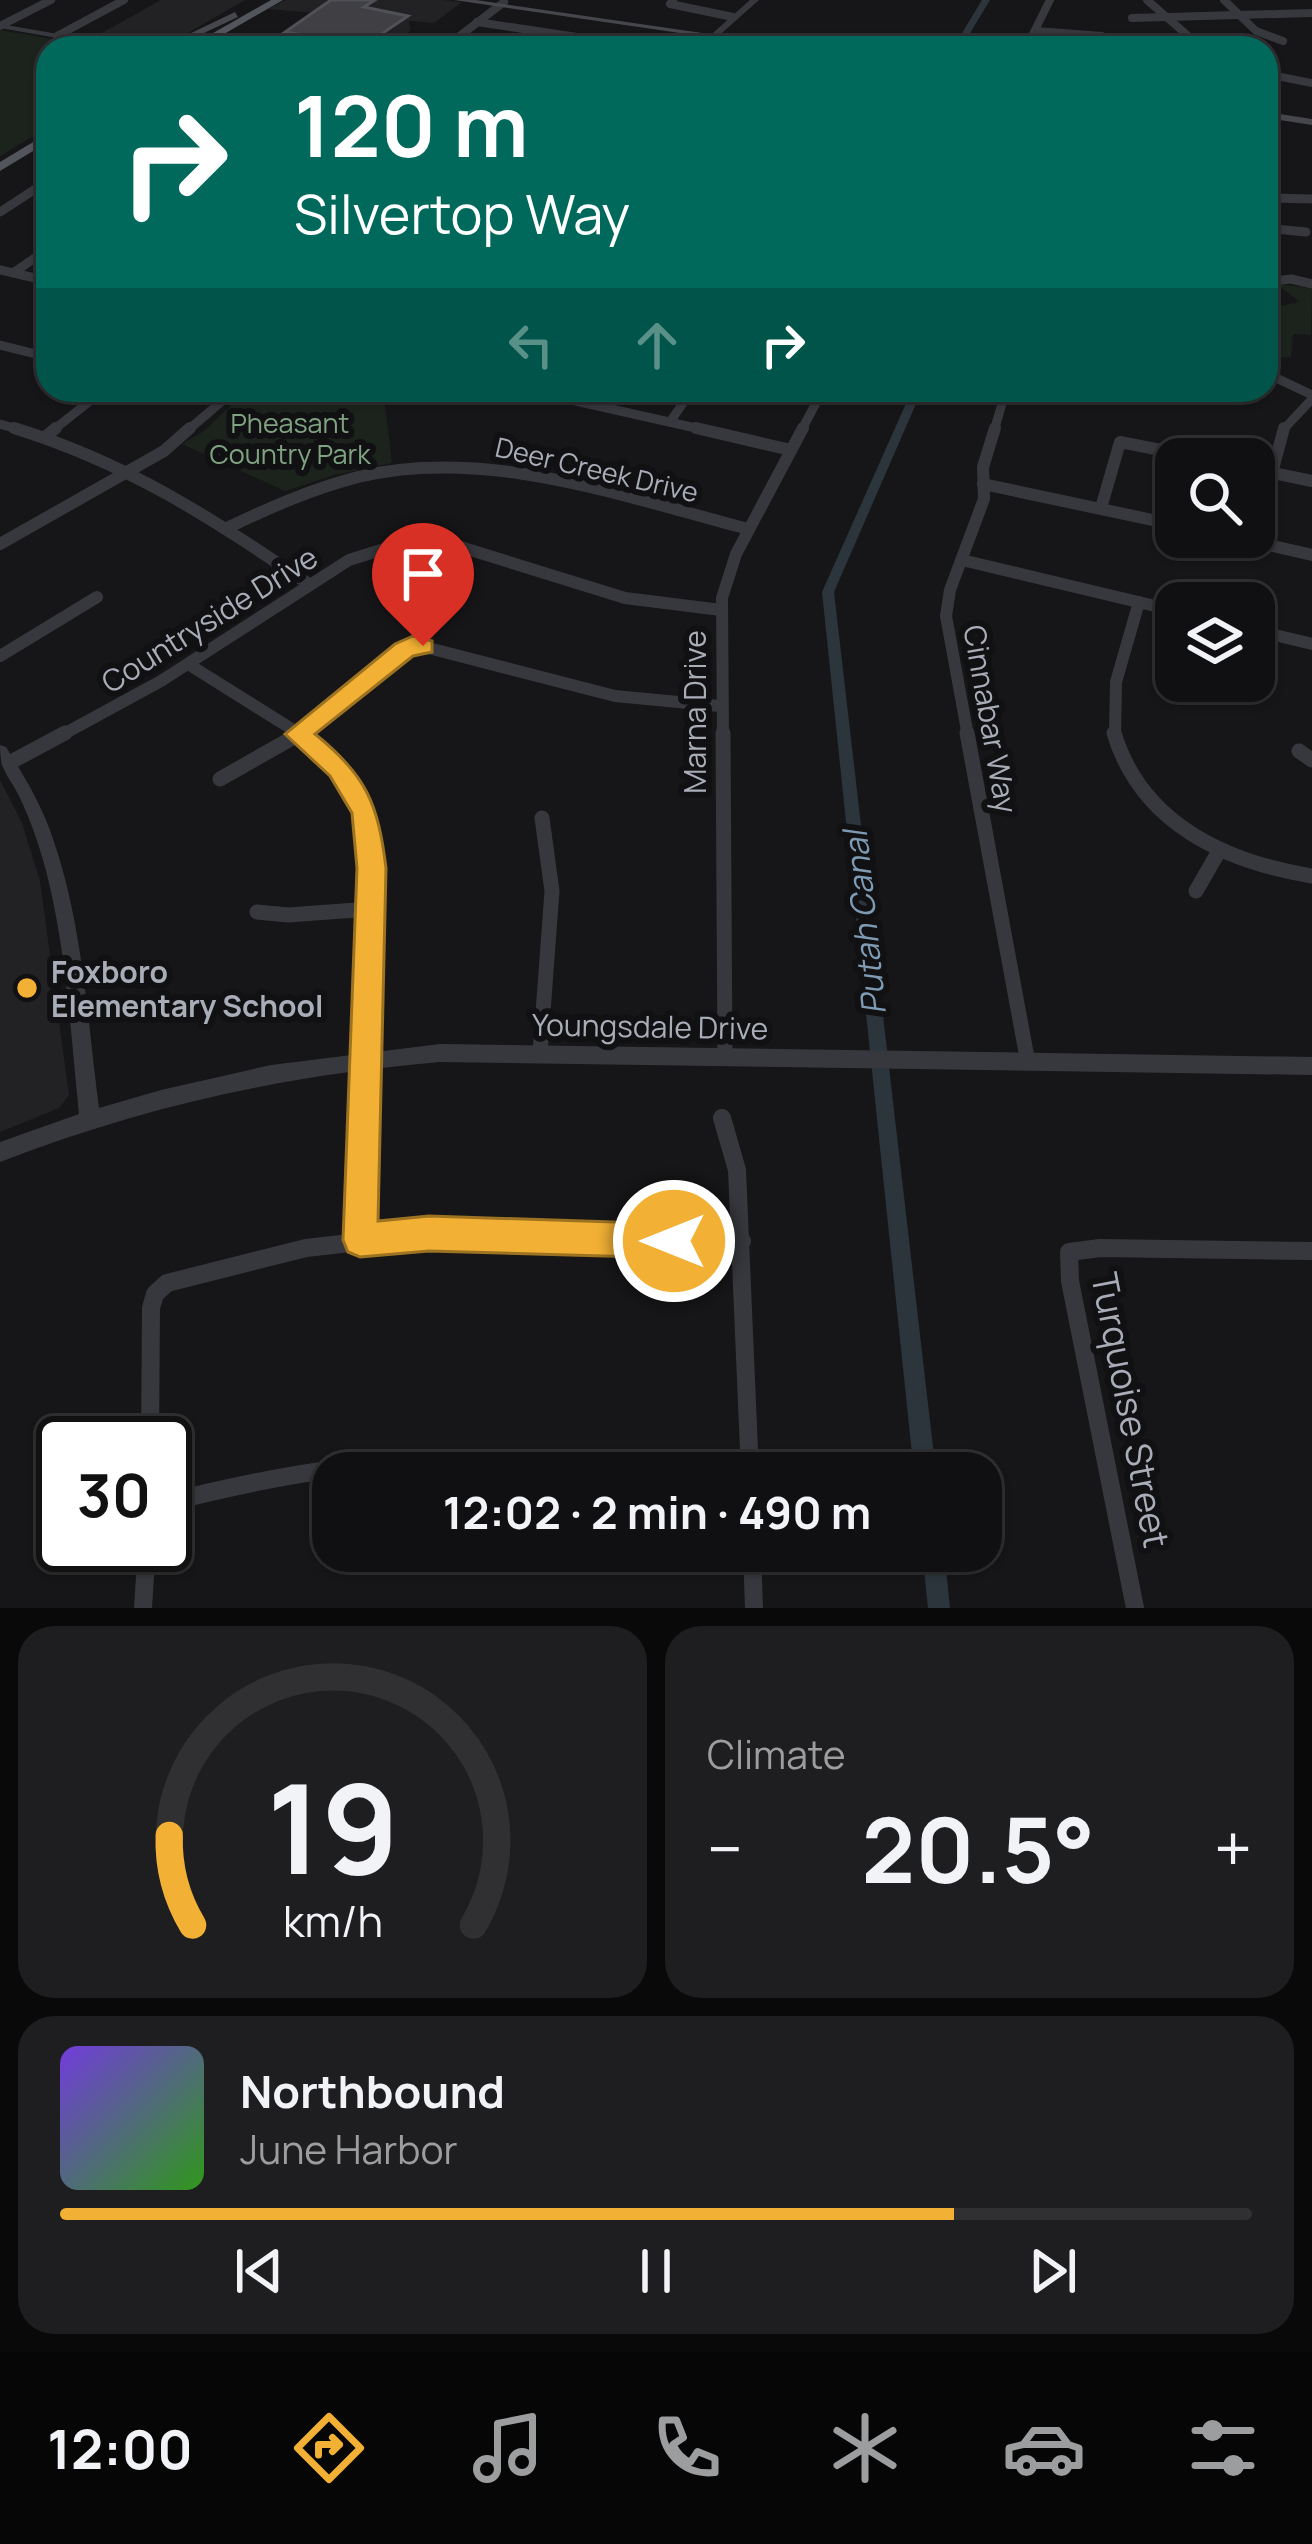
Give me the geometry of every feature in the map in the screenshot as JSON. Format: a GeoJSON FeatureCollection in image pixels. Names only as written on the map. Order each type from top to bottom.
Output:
{"type":"FeatureCollection","features":[{"type":"Feature","properties":{"kind":"main road"},"geometry":{"type":"LineString","coordinates":[[190,36],[259,0]]}},
{"type":"Feature","properties":{"kind":"main road"},"geometry":{"type":"LineString","coordinates":[[212,36],[278,0]]}},
{"type":"Feature","properties":{"kind":"main road"},"geometry":{"type":"LineString","coordinates":[[458,0],[721,36]]}},
{"type":"Feature","properties":{"kind":"main road"},"geometry":{"type":"LineString","coordinates":[[210,36],[235,15]]}},
{"type":"Feature","properties":{"kind":"main road"},"geometry":{"type":"LineString","coordinates":[[1278,117],[1312,122]]}},
{"type":"Feature","properties":{"kind":"main road"},"geometry":{"type":"LineString","coordinates":[[0,167],[36,144]]}},
{"type":"Feature","properties":{"kind":"street"},"geometry":{"type":"LineString","coordinates":[[0,26],[51,0]]}},
{"type":"Feature","properties":{"kind":"street"},"geometry":{"type":"LineString","coordinates":[[0,26],[57,36],[124,0]]}},
{"type":"Feature","properties":{"kind":"street"},"geometry":{"type":"LineString","coordinates":[[673,0],[670,4],[734,16]]}},
{"type":"Feature","properties":{"kind":"street"},"geometry":{"type":"LineString","coordinates":[[714,35],[755,0]]}},
{"type":"Feature","properties":{"kind":"street"},"geometry":{"type":"LineString","coordinates":[[1033,36],[1050,0]]}},
{"type":"Feature","properties":{"kind":"street"},"geometry":{"type":"LineString","coordinates":[[1148,0],[1187,36]]}},
{"type":"Feature","properties":{"kind":"street"},"geometry":{"type":"LineString","coordinates":[[1224,0],[1256,31],[1271,36]]}},
{"type":"Feature","properties":{"kind":"street"},"geometry":{"type":"LineString","coordinates":[[1297,0],[1312,13]]}},
{"type":"Feature","properties":{"kind":"street"},"geometry":{"type":"LineString","coordinates":[[459,36],[499,2]]}},
{"type":"Feature","properties":{"kind":"street"},"geometry":{"type":"LineString","coordinates":[[1132,18],[1312,13]]}},
{"type":"Feature","properties":{"kind":"street"},"geometry":{"type":"LineString","coordinates":[[477,22],[570,36]]}},
{"type":"Feature","properties":{"kind":"street"},"geometry":{"type":"LineString","coordinates":[[1036,31],[1091,36]]}},
{"type":"Feature","properties":{"kind":"street"},"geometry":{"type":"LineString","coordinates":[[1278,38],[1283,40]]}},
{"type":"Feature","properties":{"kind":"street"},"geometry":{"type":"LineString","coordinates":[[1278,78],[1312,83]]}},
{"type":"Feature","properties":{"kind":"street"},"geometry":{"type":"LineString","coordinates":[[0,212],[36,189]]}},
{"type":"Feature","properties":{"kind":"street"},"geometry":{"type":"LineString","coordinates":[[1278,198],[1312,199]]}},
{"type":"Feature","properties":{"kind":"street"},"geometry":{"type":"LineString","coordinates":[[1278,229],[1306,232]]}},
{"type":"Feature","properties":{"kind":"street"},"geometry":{"type":"LineString","coordinates":[[13,273],[36,257]]}},
{"type":"Feature","properties":{"kind":"street"},"geometry":{"type":"LineString","coordinates":[[0,270],[36,278]]}},
{"type":"Feature","properties":{"kind":"street"},"geometry":{"type":"LineString","coordinates":[[1278,281],[1312,284]]}},
{"type":"Feature","properties":{"kind":"street"},"geometry":{"type":"LineString","coordinates":[[0,345],[36,354]]}},
{"type":"Feature","properties":{"kind":"street"},"geometry":{"type":"LineString","coordinates":[[1275,459],[1281,431],[1312,397],[1278,379]]}},
{"type":"Feature","properties":{"kind":"street"},"geometry":{"type":"LineString","coordinates":[[45,437],[89,402]]}},
{"type":"Feature","properties":{"kind":"street"},"geometry":{"type":"LineString","coordinates":[[0,544],[129,472],[189,432],[222,402]]}},
{"type":"Feature","properties":{"kind":"street"},"geometry":{"type":"LineString","coordinates":[[593,402],[791,450]]}},
{"type":"Feature","properties":{"kind":"street"},"geometry":{"type":"LineString","coordinates":[[670,422],[684,402]]}},
{"type":"Feature","properties":{"kind":"street","name":"Marna Drive"},"geometry":{"type":"LineString","coordinates":[[725,1057],[721,610],[729,571],[748,529],[817,402]]}},
{"type":"Feature","properties":{"kind":"street","name":"Cinnabar Way"},"geometry":{"type":"LineString","coordinates":[[1002,402],[983,467],[984,500],[947,605],[946,639],[1028,1063]]}},
{"type":"Feature","properties":{"kind":"street"},"geometry":{"type":"LineString","coordinates":[[0,424],[129,472],[229,526],[310,585]]}},
{"type":"Feature","properties":{"kind":"street"},"geometry":{"type":"LineString","coordinates":[[1101,508],[1120,442],[1155,449]]}},
{"type":"Feature","properties":{"kind":"street","name":"Deer Creek Drive"},"geometry":{"type":"LineString","coordinates":[[229,526],[290,495],[344,477],[433,465],[529,475],[748,529]]}},
{"type":"Feature","properties":{"kind":"street"},"geometry":{"type":"LineString","coordinates":[[1275,474],[1312,481]]}},
{"type":"Feature","properties":{"kind":"street"},"geometry":{"type":"LineString","coordinates":[[982,484],[1155,520]]}},
{"type":"Feature","properties":{"kind":"street","name":"Countryside Drive"},"geometry":{"type":"LineString","coordinates":[[4,757],[188,664],[367,553],[429,542],[467,547],[625,598],[721,610]]}},
{"type":"Feature","properties":{"kind":"street"},"geometry":{"type":"LineString","coordinates":[[1275,547],[1312,555]]}},
{"type":"Feature","properties":{"kind":"street"},"geometry":{"type":"LineString","coordinates":[[962,560],[1155,606]]}},
{"type":"Feature","properties":{"kind":"street"},"geometry":{"type":"LineString","coordinates":[[0,656],[97,597]]}},
{"type":"Feature","properties":{"kind":"street"},"geometry":{"type":"LineString","coordinates":[[1138,602],[1114,704],[1113,728],[1135,779],[1166,816],[1219,851],[1312,876]]}},
{"type":"Feature","properties":{"kind":"street"},"geometry":{"type":"LineString","coordinates":[[1275,635],[1312,644]]}},
{"type":"Feature","properties":{"kind":"street"},"geometry":{"type":"LineString","coordinates":[[220,779],[240,772],[298,734],[413,644],[615,696],[720,706]]}},
{"type":"Feature","properties":{"kind":"street"},"geometry":{"type":"LineString","coordinates":[[188,664],[298,734],[340,769],[365,813],[370,909],[360,1240]]}},
{"type":"Feature","properties":{"kind":"street"},"geometry":{"type":"LineString","coordinates":[[4,757],[37,816],[57,882],[90,1119]]}},
{"type":"Feature","properties":{"kind":"street"},"geometry":{"type":"LineString","coordinates":[[540,1053],[552,891],[542,818]]}},
{"type":"Feature","properties":{"kind":"street"},"geometry":{"type":"LineString","coordinates":[[1196,891],[1219,851]]}},
{"type":"Feature","properties":{"kind":"street"},"geometry":{"type":"LineString","coordinates":[[257,912],[288,915],[370,909]]}},
{"type":"Feature","properties":{"kind":"street","name":"Youngsdale Drive"},"geometry":{"type":"LineString","coordinates":[[0,1152],[90,1119],[237,1078],[363,1058],[540,1053],[1312,1066]]}},
{"type":"Feature","properties":{"kind":"street"},"geometry":{"type":"LineString","coordinates":[[722,1118],[737,1170],[749,1452]]}},
{"type":"Feature","properties":{"kind":"street"},"geometry":{"type":"LineString","coordinates":[[151,1416],[155,1294],[167,1283],[360,1240],[429,1234],[742,1241]]}},
{"type":"Feature","properties":{"kind":"street","name":"Turquoise Street"},"geometry":{"type":"LineString","coordinates":[[1135,1608],[1070,1281],[1069,1252],[1100,1248],[1312,1251]]}},
{"type":"Feature","properties":{"kind":"street"},"geometry":{"type":"LineString","coordinates":[[192,1496],[312,1467]]}},
{"type":"Feature","properties":{"kind":"street"},"geometry":{"type":"LineString","coordinates":[[143,1608],[145,1572]]}},
{"type":"Feature","properties":{"kind":"street"},"geometry":{"type":"LineString","coordinates":[[753,1572],[754,1608]]}},
{"type":"Feature","properties":{"kind":"shaded area"},"geometry":{"type":"Polygon","coordinates":[[[161,0],[245,0],[183,36],[96,36],[161,0]]]}},
{"type":"Feature","properties":{"kind":"shaded area"},"geometry":{"type":"Polygon","coordinates":[[[286,0],[462,2],[434,23],[268,9],[286,0]]]}},
{"type":"Feature","properties":{"kind":"shaded area","name":"Foxboro Elementary School"},"geometry":{"type":"Polygon","coordinates":[[[0,780],[22,823],[40,881],[69,1095],[59,1108],[0,1132],[0,780]]]}},
{"type":"Feature","properties":{"kind":"green space"},"geometry":{"type":"Polygon","coordinates":[[[0,30],[36,36],[36,134],[0,156],[0,30]]]}},
{"type":"Feature","properties":{"kind":"green space"},"geometry":{"type":"Polygon","coordinates":[[[1278,283],[1312,289],[1311,335],[1293,334],[1291,357],[1278,358],[1278,307],[1300,302],[1278,283]]]}},
{"type":"Feature","properties":{"kind":"green space","name":"Pheasant Country Park"},"geometry":{"type":"Polygon","coordinates":[[[234,402],[384,402],[392,463],[285,491],[182,444],[204,431],[234,402]]]}},
{"type":"Feature","properties":{"kind":"building"},"geometry":{"type":"Polygon","coordinates":[[[331,0],[375,0],[364,7],[408,16],[378,36],[285,32],[331,0]]]}},
{"type":"Feature","properties":{"kind":"waterway","name":"Putah Canal"},"geometry":{"type":"LineString","coordinates":[[964,36],[986,0]]}},
{"type":"Feature","properties":{"kind":"waterway","name":"Putah Canal"},"geometry":{"type":"LineString","coordinates":[[912,402],[828,592],[923,1452]]}},
{"type":"Feature","properties":{"kind":"waterway","name":"Putah Canal"},"geometry":{"type":"LineString","coordinates":[[935,1572],[939,1608]]}},
{"type":"Feature","properties":{"kind":"place","name":"Foxboro Elementary School"},"geometry":{"type":"Point","coordinates":[27,988]}},
{"type":"Feature","properties":{"kind":"route"},"geometry":{"type":"LineString","coordinates":[[423,646],[413,644],[404,650],[298,734],[340,769],[365,813],[371,868],[360,1240],[429,1234],[674,1241]]}}]}
